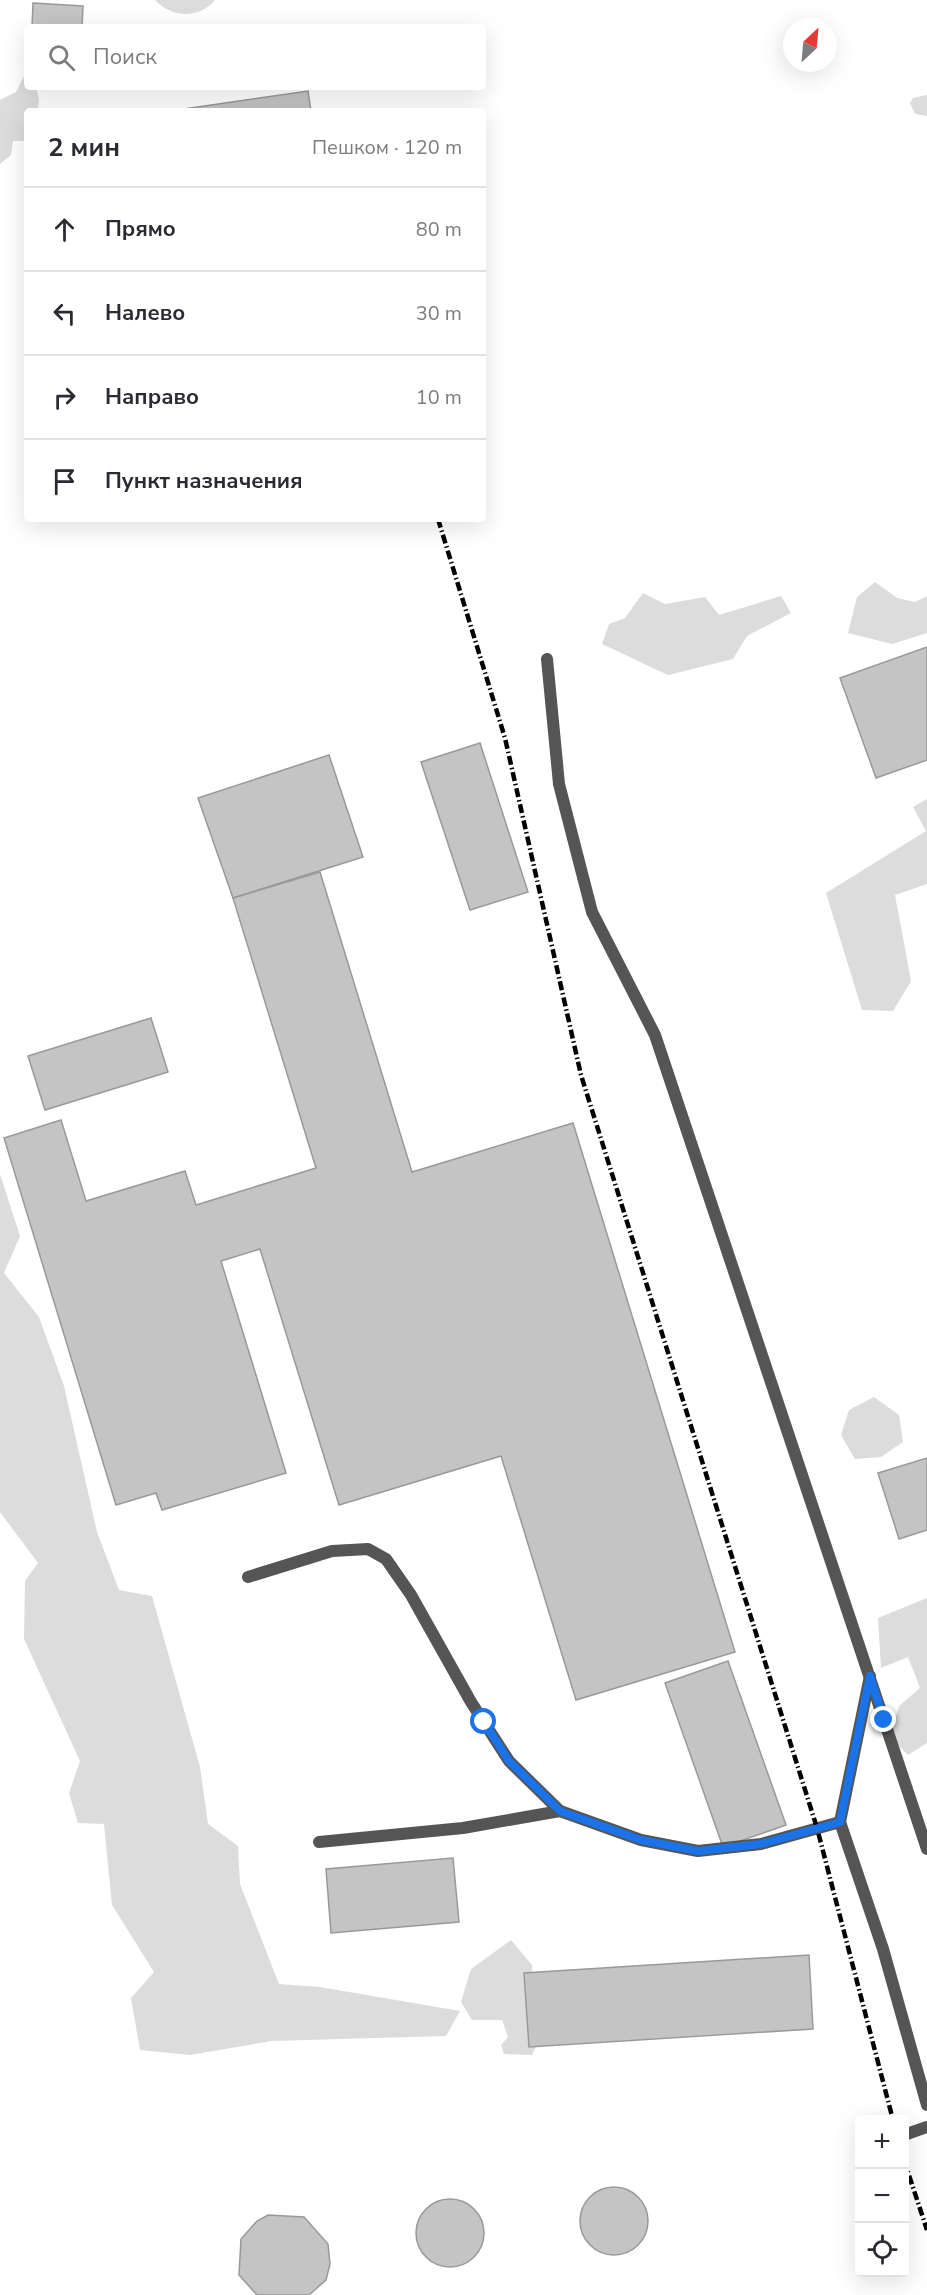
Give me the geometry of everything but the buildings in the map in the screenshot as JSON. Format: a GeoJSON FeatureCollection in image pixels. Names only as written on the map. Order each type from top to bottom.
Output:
{"type":"FeatureCollection","features":[{"type":"Feature","properties":{"kind":"street"},"geometry":{"type":"LineString","coordinates":[[547,659],[559,784],[592,912],[655,1035],[927,1849]]}},
{"type":"Feature","properties":{"kind":"street"},"geometry":{"type":"LineString","coordinates":[[248,1577],[332,1551],[368,1549],[386,1559],[411,1594],[471,1702],[509,1761],[560,1811],[641,1840],[698,1851],[761,1844],[840,1822]]}},
{"type":"Feature","properties":{"kind":"street"},"geometry":{"type":"LineString","coordinates":[[870,1676],[840,1822],[883,1948],[927,2105]]}},
{"type":"Feature","properties":{"kind":"street"},"geometry":{"type":"LineString","coordinates":[[319,1842],[463,1828],[560,1811]]}},
{"type":"Feature","properties":{"kind":"street"},"geometry":{"type":"LineString","coordinates":[[909,2133],[927,2127]]}},
{"type":"Feature","properties":{"kind":"shaded area"},"geometry":{"type":"Polygon","coordinates":[[[155,0],[215,0],[201,11],[185,14],[169,10],[155,0]]]}},
{"type":"Feature","properties":{"kind":"shaded area"},"geometry":{"type":"Polygon","coordinates":[[[24,76],[24,90],[37,90],[38,108],[24,108],[24,141],[13,141],[11,155],[0,164],[0,100],[16,92],[24,76]]]}},
{"type":"Feature","properties":{"kind":"shaded area"},"geometry":{"type":"Polygon","coordinates":[[[927,95],[927,116],[915,114],[910,103],[913,98],[927,95]]]}},
{"type":"Feature","properties":{"kind":"shaded area"},"geometry":{"type":"Polygon","coordinates":[[[875,582],[897,598],[915,602],[927,596],[927,633],[892,644],[848,633],[857,597],[875,582]]]}},
{"type":"Feature","properties":{"kind":"shaded area"},"geometry":{"type":"Polygon","coordinates":[[[643,593],[665,604],[705,597],[719,615],[781,596],[791,613],[747,636],[733,659],[668,675],[602,644],[609,624],[625,618],[643,593]]]}},
{"type":"Feature","properties":{"kind":"shaded area"},"geometry":{"type":"Polygon","coordinates":[[[927,799],[927,884],[895,895],[911,981],[893,1011],[862,1010],[826,893],[926,831],[913,807],[927,799]]]}},
{"type":"Feature","properties":{"kind":"shaded area"},"geometry":{"type":"Polygon","coordinates":[[[0,1174],[20,1236],[4,1273],[39,1317],[64,1386],[97,1532],[119,1590],[152,1596],[200,1767],[208,1824],[238,1846],[240,1884],[279,1984],[320,1987],[460,2011],[446,2036],[272,2041],[190,2055],[140,2050],[131,1998],[154,1972],[112,1905],[104,1824],[78,1823],[69,1793],[80,1761],[24,1639],[25,1581],[38,1563],[0,1512],[0,1174]]]}},
{"type":"Feature","properties":{"kind":"shaded area"},"geometry":{"type":"Polygon","coordinates":[[[874,1397],[899,1415],[903,1442],[881,1457],[855,1459],[841,1435],[849,1410],[874,1397]]]}},
{"type":"Feature","properties":{"kind":"shaded area"},"geometry":{"type":"Polygon","coordinates":[[[927,1598],[927,1743],[908,1755],[890,1737],[899,1706],[920,1688],[908,1657],[881,1668],[878,1618],[927,1598]]]}},
{"type":"Feature","properties":{"kind":"shaded area"},"geometry":{"type":"Polygon","coordinates":[[[511,1940],[532,1965],[534,2009],[543,2032],[532,2055],[504,2054],[501,2045],[508,2037],[502,2020],[472,2020],[461,2002],[471,1969],[511,1940]]]}},
{"type":"Feature","properties":{"kind":"railway"},"geometry":{"type":"LineString","coordinates":[[439,522],[505,738],[581,1075],[817,1828],[892,2115]]}},
{"type":"Feature","properties":{"kind":"railway"},"geometry":{"type":"LineString","coordinates":[[907,2169],[927,2230]]}},
{"type":"Feature","properties":{"kind":"route"},"geometry":{"type":"LineString","coordinates":[[484,1722],[509,1761],[560,1811],[641,1840],[698,1851],[761,1844],[840,1822],[870,1676],[884,1720]]}}]}
